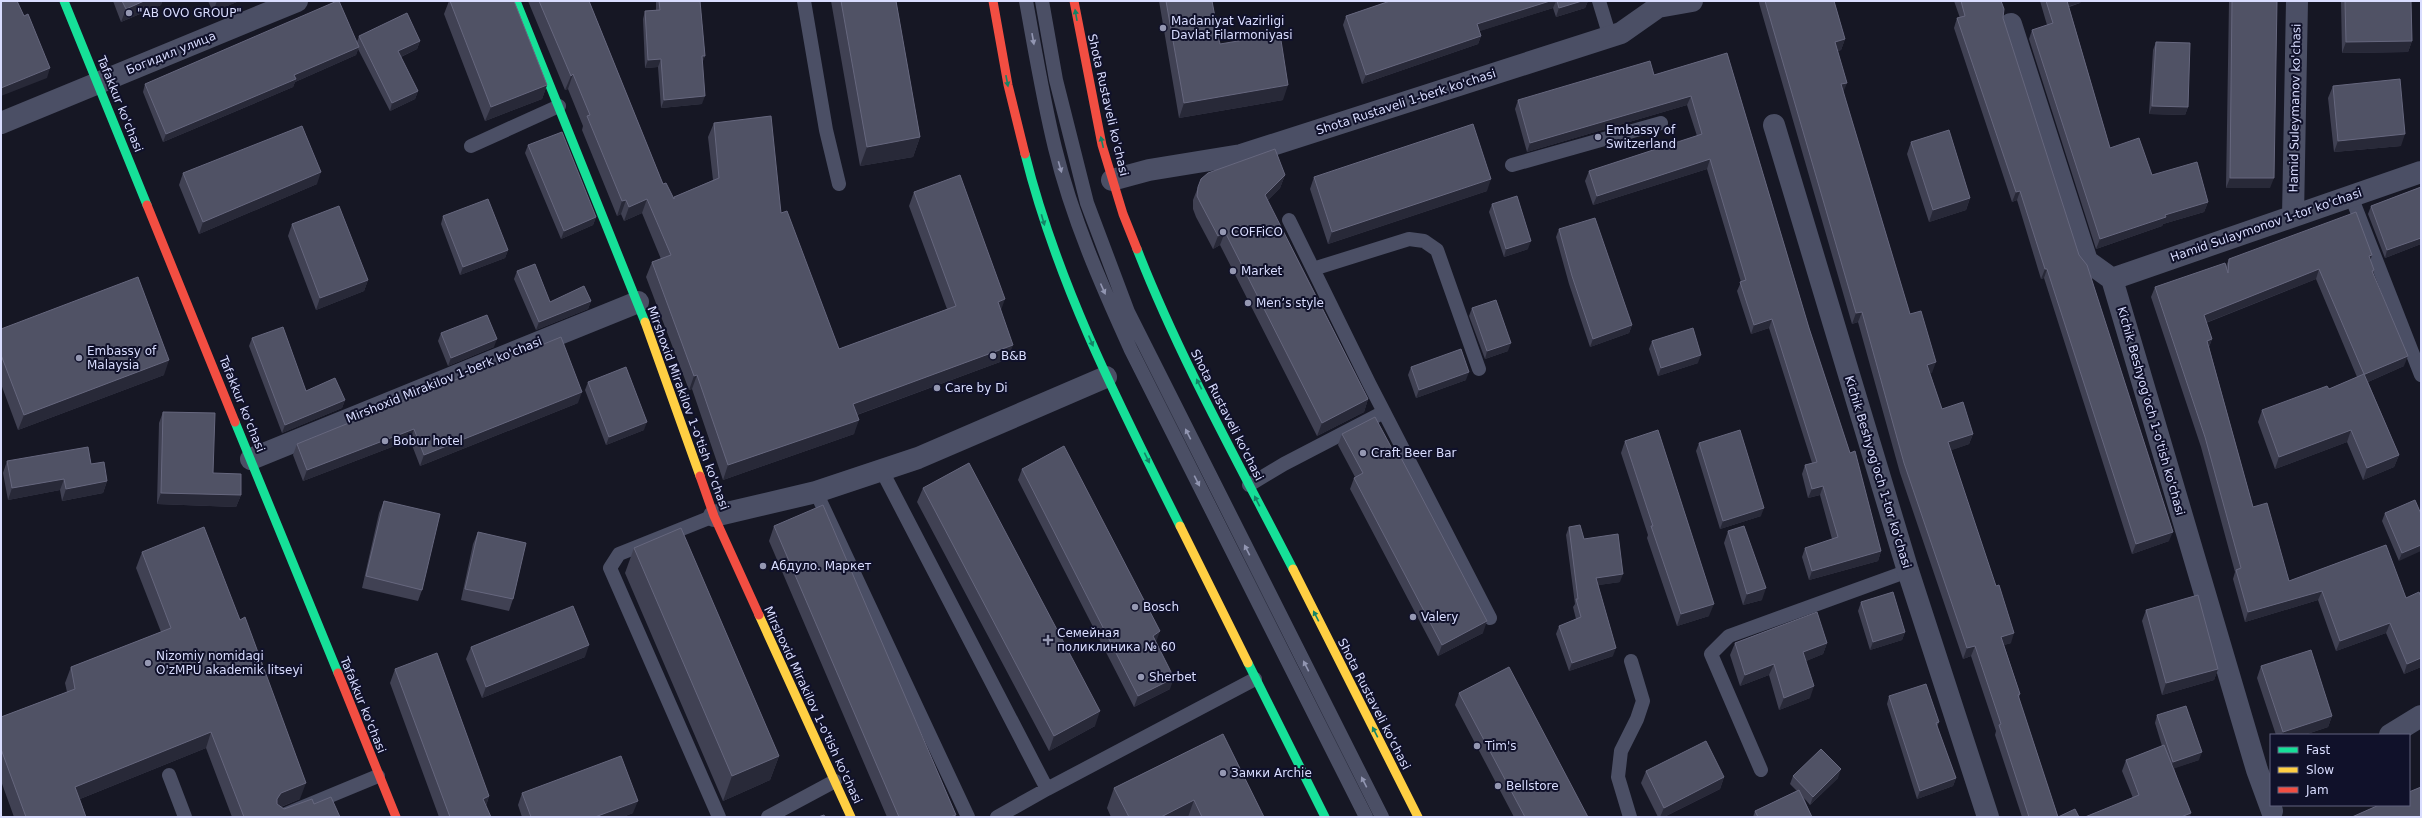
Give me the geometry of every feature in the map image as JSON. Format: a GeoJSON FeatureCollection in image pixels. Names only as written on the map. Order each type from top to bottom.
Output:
{"type":"FeatureCollection","features":[{"type":"Feature","properties":{"kind":"street","name":"Tafakkur ko'chasi"},"geometry":{"type":"LineString","coordinates":[[64,1],[251,459],[378,776],[396,817]]}},
{"type":"Feature","properties":{"kind":"street","name":"Богидил улица"},"geometry":{"type":"LineString","coordinates":[[1,123],[297,1]]}},
{"type":"Feature","properties":{"kind":"street","name":"Mirshoxid Mirakilov 1-o'tish ko'chasi"},"geometry":{"type":"LineString","coordinates":[[516,1],[638,302],[714,516],[851,817]]}},
{"type":"Feature","properties":{"kind":"street"},"geometry":{"type":"LineString","coordinates":[[993,1],[1008,85],[1045,227],[1058,263],[1106,377],[1325,817]]}},
{"type":"Feature","properties":{"kind":"street","name":"Shota Rustaveli ko'chasi"},"geometry":{"type":"LineString","coordinates":[[1074,1],[1089,84],[1112,180],[1149,280],[1249,485],[1418,817]]}},
{"type":"Feature","properties":{"kind":"street","name":"Shota Rustaveli 1-berk ko'chasi"},"geometry":{"type":"LineString","coordinates":[[1112,180],[1149,170],[1241,155],[1610,37],[1621,33],[1658,7],[1692,1]]}},
{"type":"Feature","properties":{"kind":"street","name":"Hamid Suleymanov ko'chasi"},"geometry":{"type":"LineString","coordinates":[[2293,216],[2297,1]]}},
{"type":"Feature","properties":{"kind":"street"},"geometry":{"type":"LineString","coordinates":[[2011,24],[2087,261],[2112,279]]}},
{"type":"Feature","properties":{"kind":"street","name":"Kichik Beshyog'och 1-tor ko'chasi"},"geometry":{"type":"LineString","coordinates":[[1774,125],[1908,571],[1988,817]]}},
{"type":"Feature","properties":{"kind":"street","name":"Hamid Sulaymonov 1-tor ko'chasi"},"geometry":{"type":"LineString","coordinates":[[2112,279],[2421,172]]}},
{"type":"Feature","properties":{"kind":"street","name":"Kichik Beshyog'och 1-o'tish ko'chasi"},"geometry":{"type":"LineString","coordinates":[[2112,279],[2257,770],[2271,811]]}},
{"type":"Feature","properties":{"kind":"street","name":"Mirshoxid Mirakilov 1-berk ko'chasi"},"geometry":{"type":"LineString","coordinates":[[251,459],[638,302]]}},
{"type":"Feature","properties":{"kind":"street"},"geometry":{"type":"LineString","coordinates":[[714,516],[816,492],[881,469],[918,458],[1106,377]]}},
{"type":"Feature","properties":{"kind":"street"},"geometry":{"type":"LineString","coordinates":[[2392,734],[2421,716]]}},
{"type":"Feature","properties":{"kind":"lane"},"geometry":{"type":"LineString","coordinates":[[804,1],[826,130],[839,184]]}},
{"type":"Feature","properties":{"kind":"lane"},"geometry":{"type":"LineString","coordinates":[[1026,1],[1055,148],[1076,218],[1102,286],[1131,350],[1366,817]]}},
{"type":"Feature","properties":{"kind":"lane"},"geometry":{"type":"LineString","coordinates":[[1042,1],[1056,80],[1087,203],[1128,312],[1382,817]]}},
{"type":"Feature","properties":{"kind":"lane"},"geometry":{"type":"LineString","coordinates":[[1599,1],[1610,37]]}},
{"type":"Feature","properties":{"kind":"lane"},"geometry":{"type":"LineString","coordinates":[[470,146],[559,106]]}},
{"type":"Feature","properties":{"kind":"lane"},"geometry":{"type":"LineString","coordinates":[[1512,165],[1661,123]]}},
{"type":"Feature","properties":{"kind":"lane"},"geometry":{"type":"LineString","coordinates":[[2351,196],[2421,375]]}},
{"type":"Feature","properties":{"kind":"lane"},"geometry":{"type":"LineString","coordinates":[[1289,220],[1384,412],[1490,618]]}},
{"type":"Feature","properties":{"kind":"lane"},"geometry":{"type":"LineString","coordinates":[[1313,269],[1409,239],[1424,241],[1437,250],[1480,369]]}},
{"type":"Feature","properties":{"kind":"lane"},"geometry":{"type":"LineString","coordinates":[[1249,485],[1284,464],[1384,412]]}},
{"type":"Feature","properties":{"kind":"lane"},"geometry":{"type":"LineString","coordinates":[[881,469],[1047,789]]}},
{"type":"Feature","properties":{"kind":"lane"},"geometry":{"type":"LineString","coordinates":[[816,492],[968,817]]}},
{"type":"Feature","properties":{"kind":"lane"},"geometry":{"type":"LineString","coordinates":[[714,516],[619,554],[610,568],[719,817]]}},
{"type":"Feature","properties":{"kind":"lane"},"geometry":{"type":"LineString","coordinates":[[1761,770],[1711,654],[1730,636],[1908,571]]}},
{"type":"Feature","properties":{"kind":"lane"},"geometry":{"type":"LineString","coordinates":[[1630,817],[1618,777],[1621,751],[1637,719],[1643,701],[1631,661]]}},
{"type":"Feature","properties":{"kind":"lane"},"geometry":{"type":"LineString","coordinates":[[997,817],[1255,679]]}},
{"type":"Feature","properties":{"kind":"lane"},"geometry":{"type":"LineString","coordinates":[[170,775],[185,817]]}},
{"type":"Feature","properties":{"kind":"lane"},"geometry":{"type":"LineString","coordinates":[[279,817],[378,776]]}},
{"type":"Feature","properties":{"kind":"lane"},"geometry":{"type":"LineString","coordinates":[[768,817],[834,781]]}},
{"type":"Feature","properties":{"kind":"building"},"geometry":{"type":"Polygon","coordinates":[[[1,1],[17,1],[24,16],[28,14],[50,68],[1,88],[1,1]]]}},
{"type":"Feature","properties":{"kind":"building"},"geometry":{"type":"Polygon","coordinates":[[[122,1],[144,1],[126,9],[122,1]]]}},
{"type":"Feature","properties":{"kind":"building"},"geometry":{"type":"Polygon","coordinates":[[[339,1],[359,47],[294,75],[296,79],[166,134],[145,84],[339,1]]]}},
{"type":"Feature","properties":{"kind":"building"},"geometry":{"type":"Polygon","coordinates":[[[450,1],[514,1],[547,85],[491,107],[450,1]]]}},
{"type":"Feature","properties":{"kind":"building"},"geometry":{"type":"Polygon","coordinates":[[[539,1],[589,1],[663,184],[666,183],[674,199],[674,197],[719,178],[714,123],[771,116],[781,213],[787,211],[839,349],[956,306],[914,192],[960,175],[1005,299],[998,302],[1013,345],[853,404],[859,420],[728,465],[697,375],[694,376],[652,262],[671,255],[647,199],[629,207],[626,200],[622,201],[587,116],[590,115],[573,74],[571,76],[539,1]]]}},
{"type":"Feature","properties":{"kind":"building"},"geometry":{"type":"Polygon","coordinates":[[[659,1],[700,1],[705,56],[702,56],[705,96],[664,100],[661,59],[648,60],[645,11],[660,10],[659,1]]]}},
{"type":"Feature","properties":{"kind":"building"},"geometry":{"type":"Polygon","coordinates":[[[841,1],[896,1],[920,137],[867,147],[841,1]]]}},
{"type":"Feature","properties":{"kind":"building"},"geometry":{"type":"Polygon","coordinates":[[[1166,1],[1212,1],[1220,44],[1280,34],[1288,85],[1184,103],[1166,1]]]}},
{"type":"Feature","properties":{"kind":"building"},"geometry":{"type":"Polygon","coordinates":[[[1390,1],[1550,1],[1477,24],[1481,36],[1366,75],[1346,16],[1390,1]]]}},
{"type":"Feature","properties":{"kind":"building"},"geometry":{"type":"Polygon","coordinates":[[[1557,1],[1582,1],[1559,8],[1557,1]]]}},
{"type":"Feature","properties":{"kind":"building"},"geometry":{"type":"Polygon","coordinates":[[[1765,1],[1834,1],[1845,39],[1835,42],[1847,83],[1841,84],[1910,314],[1921,311],[1936,362],[1927,365],[1942,409],[1963,402],[1973,434],[1948,442],[1996,586],[1999,585],[2014,633],[2001,637],[2020,694],[2018,695],[2058,817],[2029,817],[1999,725],[2001,724],[1975,646],[1967,648],[1904,463],[1862,312],[1856,313],[1765,1]]]}},
{"type":"Feature","properties":{"kind":"building"},"geometry":{"type":"Polygon","coordinates":[[[1961,1],[2001,1],[2004,9],[2003,18],[2079,255],[2087,265],[2173,532],[2136,544],[2047,269],[2045,269],[2020,191],[2016,192],[1957,18],[1965,16],[1961,1]]]}},
{"type":"Feature","properties":{"kind":"building"},"geometry":{"type":"Polygon","coordinates":[[[2046,1],[2067,1],[2110,148],[2139,138],[2152,175],[2197,162],[2208,202],[2165,215],[2166,217],[2100,239],[2032,30],[2053,23],[2046,1]]]}},
{"type":"Feature","properties":{"kind":"building"},"geometry":{"type":"Polygon","coordinates":[[[2232,1],[2277,1],[2274,178],[2230,178],[2232,1]]]}},
{"type":"Feature","properties":{"kind":"building"},"geometry":{"type":"Polygon","coordinates":[[[2345,1],[2411,1],[2412,41],[2346,42],[2345,1]]]}},
{"type":"Feature","properties":{"kind":"building"},"geometry":{"type":"Polygon","coordinates":[[[407,13],[420,41],[398,51],[418,91],[392,103],[359,36],[407,13]]]}},
{"type":"Feature","properties":{"kind":"building"},"geometry":{"type":"Polygon","coordinates":[[[2156,42],[2190,43],[2188,107],[2152,106],[2156,42]]]}},
{"type":"Feature","properties":{"kind":"building"},"geometry":{"type":"Polygon","coordinates":[[[1727,53],[1809,328],[1850,453],[1855,451],[1881,551],[1812,571],[1805,548],[1838,537],[1823,486],[1812,489],[1805,465],[1817,462],[1772,319],[1754,325],[1740,282],[1746,280],[1710,159],[1597,196],[1589,171],[1702,134],[1691,96],[1530,143],[1518,100],[1650,61],[1654,75],[1727,53]]]}},
{"type":"Feature","properties":{"kind":"building"},"geometry":{"type":"Polygon","coordinates":[[[2400,79],[2405,134],[2338,141],[2333,86],[2400,79]]]}},
{"type":"Feature","properties":{"kind":"building"},"geometry":{"type":"Polygon","coordinates":[[[1473,124],[1491,179],[1332,232],[1314,177],[1473,124]]]}},
{"type":"Feature","properties":{"kind":"building"},"geometry":{"type":"Polygon","coordinates":[[[302,126],[321,172],[203,222],[183,173],[302,126]]]}},
{"type":"Feature","properties":{"kind":"building"},"geometry":{"type":"Polygon","coordinates":[[[1949,130],[1970,198],[1933,210],[1911,142],[1949,130]]]}},
{"type":"Feature","properties":{"kind":"building"},"geometry":{"type":"Polygon","coordinates":[[[562,132],[596,217],[564,231],[528,145],[562,132]]]}},
{"type":"Feature","properties":{"kind":"building"},"geometry":{"type":"Polygon","coordinates":[[[1275,149],[1285,175],[1265,195],[1368,399],[1322,423],[1225,232],[1218,236],[1197,196],[1201,179],[1208,173],[1275,149]]]}},
{"type":"Feature","properties":{"kind":"building"},"geometry":{"type":"Polygon","coordinates":[[[2421,187],[2421,238],[2387,250],[2371,206],[2421,187]]]}},
{"type":"Feature","properties":{"kind":"building"},"geometry":{"type":"Polygon","coordinates":[[[1517,196],[1531,241],[1506,249],[1492,204],[1517,196]]]}},
{"type":"Feature","properties":{"kind":"building"},"geometry":{"type":"Polygon","coordinates":[[[488,199],[508,250],[463,267],[443,216],[488,199]]]}},
{"type":"Feature","properties":{"kind":"building"},"geometry":{"type":"Polygon","coordinates":[[[339,206],[368,280],[320,298],[292,224],[339,206]]]}},
{"type":"Feature","properties":{"kind":"building"},"geometry":{"type":"Polygon","coordinates":[[[2356,212],[2372,255],[2369,256],[2374,270],[2372,271],[2408,356],[2364,374],[2319,269],[2204,315],[2212,339],[2207,341],[2253,507],[2267,503],[2289,581],[2386,545],[2406,598],[2419,592],[2421,597],[2421,658],[2407,664],[2390,623],[2340,641],[2322,591],[2248,612],[2236,570],[2241,568],[2205,437],[2155,287],[2225,263],[2228,273],[2229,259],[2356,212]]]}},
{"type":"Feature","properties":{"kind":"building"},"geometry":{"type":"Polygon","coordinates":[[[1595,218],[1632,325],[1593,339],[1572,276],[1559,229],[1595,218]]]}},
{"type":"Feature","properties":{"kind":"building"},"geometry":{"type":"Polygon","coordinates":[[[535,264],[550,302],[584,286],[591,301],[539,322],[517,271],[535,264]]]}},
{"type":"Feature","properties":{"kind":"building","name":"Embassy of Malaysia"},"geometry":{"type":"Polygon","coordinates":[[[138,277],[169,360],[24,415],[1,355],[1,329],[138,277]]]}},
{"type":"Feature","properties":{"kind":"building"},"geometry":{"type":"Polygon","coordinates":[[[1496,300],[1511,343],[1487,351],[1472,308],[1496,300]]]}},
{"type":"Feature","properties":{"kind":"building"},"geometry":{"type":"Polygon","coordinates":[[[487,315],[497,339],[451,358],[441,333],[487,315]]]}},
{"type":"Feature","properties":{"kind":"building"},"geometry":{"type":"Polygon","coordinates":[[[283,327],[306,391],[335,378],[345,400],[285,425],[252,338],[283,327]]]}},
{"type":"Feature","properties":{"kind":"building"},"geometry":{"type":"Polygon","coordinates":[[[1693,328],[1701,355],[1661,368],[1652,341],[1693,328]]]}},
{"type":"Feature","properties":{"kind":"building"},"geometry":{"type":"Polygon","coordinates":[[[561,337],[582,392],[424,455],[414,429],[307,470],[297,444],[561,337]]]}},
{"type":"Feature","properties":{"kind":"building"},"geometry":{"type":"Polygon","coordinates":[[[1461,349],[1469,372],[1419,390],[1411,367],[1461,349]]]}},
{"type":"Feature","properties":{"kind":"building"},"geometry":{"type":"Polygon","coordinates":[[[626,367],[647,422],[609,437],[588,382],[626,367]]]}},
{"type":"Feature","properties":{"kind":"building"},"geometry":{"type":"Polygon","coordinates":[[[2364,374],[2399,455],[2367,468],[2351,430],[2279,457],[2262,410],[2327,386],[2329,389],[2364,374]]]}},
{"type":"Feature","properties":{"kind":"building"},"geometry":{"type":"Polygon","coordinates":[[[163,412],[215,413],[213,473],[241,474],[241,495],[161,493],[163,412]]]}},
{"type":"Feature","properties":{"kind":"building"},"geometry":{"type":"Polygon","coordinates":[[[1375,417],[1396,456],[1399,454],[1487,621],[1442,645],[1354,478],[1363,473],[1342,434],[1375,417]]]}},
{"type":"Feature","properties":{"kind":"building"},"geometry":{"type":"Polygon","coordinates":[[[1658,430],[1714,604],[1681,614],[1651,526],[1653,526],[1625,441],[1658,430]]]}},
{"type":"Feature","properties":{"kind":"building"},"geometry":{"type":"Polygon","coordinates":[[[1740,430],[1764,508],[1723,521],[1699,443],[1740,430]]]}},
{"type":"Feature","properties":{"kind":"building"},"geometry":{"type":"Polygon","coordinates":[[[1064,446],[1160,631],[1153,636],[1174,678],[1138,696],[1022,469],[1064,446]]]}},
{"type":"Feature","properties":{"kind":"building"},"geometry":{"type":"Polygon","coordinates":[[[88,447],[91,464],[104,462],[107,481],[66,489],[64,479],[12,488],[7,461],[88,447]]]}},
{"type":"Feature","properties":{"kind":"building"},"geometry":{"type":"Polygon","coordinates":[[[969,463],[1100,711],[1054,736],[923,488],[969,463]]]}},
{"type":"Feature","properties":{"kind":"building"},"geometry":{"type":"Polygon","coordinates":[[[2415,500],[2421,514],[2421,545],[2402,553],[2385,513],[2415,500]]]}},
{"type":"Feature","properties":{"kind":"building"},"geometry":{"type":"Polygon","coordinates":[[[384,501],[440,514],[422,590],[366,576],[384,501]]]}},
{"type":"Feature","properties":{"kind":"building"},"geometry":{"type":"Polygon","coordinates":[[[823,505],[956,815],[950,817],[899,817],[774,526],[823,505]]]}},
{"type":"Feature","properties":{"kind":"building"},"geometry":{"type":"Polygon","coordinates":[[[1580,525],[1584,539],[1618,534],[1623,574],[1596,578],[1616,648],[1572,663],[1559,626],[1581,617],[1576,599],[1578,599],[1569,527],[1580,525]]]}},
{"type":"Feature","properties":{"kind":"building"},"geometry":{"type":"Polygon","coordinates":[[[1744,526],[1766,588],[1747,594],[1728,531],[1744,526]]]}},
{"type":"Feature","properties":{"kind":"building"},"geometry":{"type":"Polygon","coordinates":[[[204,527],[240,620],[245,617],[306,783],[281,793],[277,799],[277,804],[284,809],[312,799],[314,804],[331,797],[340,817],[244,817],[211,732],[75,787],[86,817],[26,817],[1,749],[1,717],[75,689],[71,667],[171,628],[142,552],[204,527]]]}},
{"type":"Feature","properties":{"kind":"building"},"geometry":{"type":"Polygon","coordinates":[[[681,528],[779,756],[732,776],[634,548],[681,528]]]}},
{"type":"Feature","properties":{"kind":"building"},"geometry":{"type":"Polygon","coordinates":[[[478,532],[526,543],[513,599],[465,589],[478,532]]]}},
{"type":"Feature","properties":{"kind":"building"},"geometry":{"type":"Polygon","coordinates":[[[1893,592],[1905,632],[1873,642],[1861,602],[1893,592]]]}},
{"type":"Feature","properties":{"kind":"building"},"geometry":{"type":"Polygon","coordinates":[[[2198,595],[2218,669],[2166,683],[2146,610],[2198,595]]]}},
{"type":"Feature","properties":{"kind":"building"},"geometry":{"type":"Polygon","coordinates":[[[573,606],[589,645],[486,687],[471,647],[573,606]]]}},
{"type":"Feature","properties":{"kind":"building"},"geometry":{"type":"Polygon","coordinates":[[[1817,612],[1827,643],[1803,652],[1814,686],[1784,698],[1774,664],[1745,675],[1735,643],[1817,612]]]}},
{"type":"Feature","properties":{"kind":"building"},"geometry":{"type":"Polygon","coordinates":[[[2311,650],[2332,716],[2283,732],[2261,666],[2311,650]]]}},
{"type":"Feature","properties":{"kind":"building"},"geometry":{"type":"Polygon","coordinates":[[[437,653],[489,796],[483,799],[491,817],[450,817],[395,669],[437,653]]]}},
{"type":"Feature","properties":{"kind":"building"},"geometry":{"type":"Polygon","coordinates":[[[1509,667],[1588,817],[1525,817],[1459,693],[1509,667]]]}},
{"type":"Feature","properties":{"kind":"building"},"geometry":{"type":"Polygon","coordinates":[[[1926,684],[1939,722],[1936,723],[1956,778],[1920,791],[1889,696],[1926,684]]]}},
{"type":"Feature","properties":{"kind":"building"},"geometry":{"type":"Polygon","coordinates":[[[2186,706],[2202,752],[2173,762],[2157,715],[2186,706]]]}},
{"type":"Feature","properties":{"kind":"building"},"geometry":{"type":"Polygon","coordinates":[[[1223,734],[1264,817],[1202,817],[1194,800],[1161,817],[1129,817],[1114,788],[1223,734]]]}},
{"type":"Feature","properties":{"kind":"building"},"geometry":{"type":"Polygon","coordinates":[[[1706,741],[1724,777],[1664,808],[1646,771],[1706,741]]]}},
{"type":"Feature","properties":{"kind":"building"},"geometry":{"type":"Polygon","coordinates":[[[2164,745],[2191,813],[2181,817],[2085,817],[2139,795],[2126,760],[2164,745]]]}},
{"type":"Feature","properties":{"kind":"building"},"geometry":{"type":"Polygon","coordinates":[[[1821,749],[1841,769],[1813,797],[1793,776],[1821,749]]]}},
{"type":"Feature","properties":{"kind":"building"},"geometry":{"type":"Polygon","coordinates":[[[621,756],[638,801],[595,817],[531,817],[522,793],[621,756]]]}},
{"type":"Feature","properties":{"kind":"building"},"geometry":{"type":"Polygon","coordinates":[[[2421,787],[2421,817],[2352,817],[2377,806],[2410,806],[2410,792],[2421,787]]]}},
{"type":"Feature","properties":{"kind":"building"},"geometry":{"type":"Polygon","coordinates":[[[1799,790],[1812,817],[1758,817],[1755,811],[1799,790]]]}},
{"type":"Feature","properties":{"kind":"building"},"geometry":{"type":"Polygon","coordinates":[[[2075,809],[2079,817],[2058,817],[2075,809]]]}},
{"type":"Feature","properties":{"kind":"traffic: fast"},"geometry":{"type":"LineString","coordinates":[[64,1],[147,205]]}},
{"type":"Feature","properties":{"kind":"traffic: fast"},"geometry":{"type":"LineString","coordinates":[[516,1],[645,322]]}},
{"type":"Feature","properties":{"kind":"traffic: fast"},"geometry":{"type":"LineString","coordinates":[[1025,154],[1055,251],[1092,344],[1135,436],[1180,526]]}},
{"type":"Feature","properties":{"kind":"traffic: fast"},"geometry":{"type":"LineString","coordinates":[[1137,249],[1191,371],[1293,569]]}},
{"type":"Feature","properties":{"kind":"traffic: fast"},"geometry":{"type":"LineString","coordinates":[[235,422],[338,673]]}},
{"type":"Feature","properties":{"kind":"traffic: fast"},"geometry":{"type":"LineString","coordinates":[[1248,663],[1325,817]]}},
{"type":"Feature","properties":{"kind":"traffic: slow"},"geometry":{"type":"LineString","coordinates":[[645,322],[700,476]]}},
{"type":"Feature","properties":{"kind":"traffic: slow"},"geometry":{"type":"LineString","coordinates":[[1180,526],[1248,663]]}},
{"type":"Feature","properties":{"kind":"traffic: slow"},"geometry":{"type":"LineString","coordinates":[[1293,569],[1418,817]]}},
{"type":"Feature","properties":{"kind":"traffic: slow"},"geometry":{"type":"LineString","coordinates":[[759,615],[851,817]]}},
{"type":"Feature","properties":{"kind":"traffic: jam"},"geometry":{"type":"LineString","coordinates":[[993,1],[1008,85],[1025,154]]}},
{"type":"Feature","properties":{"kind":"traffic: jam"},"geometry":{"type":"LineString","coordinates":[[1074,1],[1102,145],[1123,214],[1137,249]]}},
{"type":"Feature","properties":{"kind":"traffic: jam"},"geometry":{"type":"LineString","coordinates":[[147,205],[235,422]]}},
{"type":"Feature","properties":{"kind":"traffic: jam"},"geometry":{"type":"LineString","coordinates":[[700,476],[714,516],[759,615]]}},
{"type":"Feature","properties":{"kind":"traffic: jam"},"geometry":{"type":"LineString","coordinates":[[338,673],[396,817]]}},
{"type":"Feature","properties":{"kind":"place","name":"\"AB OVO GROUP\""},"geometry":{"type":"Point","coordinates":[129,13]}},
{"type":"Feature","properties":{"kind":"place","name":"Madaniyat Vazirligi Davlat Filarmoniyasi"},"geometry":{"type":"Point","coordinates":[1163,28]}},
{"type":"Feature","properties":{"kind":"place","name":"Embassy of Switzerland"},"geometry":{"type":"Point","coordinates":[1598,137]}},
{"type":"Feature","properties":{"kind":"place","name":"COFFiCO"},"geometry":{"type":"Point","coordinates":[1223,232]}},
{"type":"Feature","properties":{"kind":"place","name":"Market"},"geometry":{"type":"Point","coordinates":[1233,271]}},
{"type":"Feature","properties":{"kind":"place","name":"Men’s style"},"geometry":{"type":"Point","coordinates":[1248,303]}},
{"type":"Feature","properties":{"kind":"place","name":"B&B"},"geometry":{"type":"Point","coordinates":[993,356]}},
{"type":"Feature","properties":{"kind":"place","name":"Embassy of Malaysia"},"geometry":{"type":"Point","coordinates":[79,358]}},
{"type":"Feature","properties":{"kind":"place","name":"Care by Di"},"geometry":{"type":"Point","coordinates":[937,388]}},
{"type":"Feature","properties":{"kind":"place","name":"Bobur hotel"},"geometry":{"type":"Point","coordinates":[385,441]}},
{"type":"Feature","properties":{"kind":"place","name":"Craft Beer Bar"},"geometry":{"type":"Point","coordinates":[1363,453]}},
{"type":"Feature","properties":{"kind":"place","name":"Абдуло. Маркет"},"geometry":{"type":"Point","coordinates":[763,566]}},
{"type":"Feature","properties":{"kind":"place","name":"Bosch"},"geometry":{"type":"Point","coordinates":[1135,607]}},
{"type":"Feature","properties":{"kind":"place","name":"Valery"},"geometry":{"type":"Point","coordinates":[1413,617]}},
{"type":"Feature","properties":{"kind":"place","name":"Семейная поликлиника № 60"},"geometry":{"type":"Point","coordinates":[1048,640]}},
{"type":"Feature","properties":{"kind":"place","name":"Nizomiy nomidagi O'zMPU akademik litseyi"},"geometry":{"type":"Point","coordinates":[148,663]}},
{"type":"Feature","properties":{"kind":"place","name":"Sherbet"},"geometry":{"type":"Point","coordinates":[1141,677]}},
{"type":"Feature","properties":{"kind":"place","name":"Tim's"},"geometry":{"type":"Point","coordinates":[1477,746]}},
{"type":"Feature","properties":{"kind":"place","name":"Замки Archie"},"geometry":{"type":"Point","coordinates":[1223,773]}},
{"type":"Feature","properties":{"kind":"place","name":"Bellstore"},"geometry":{"type":"Point","coordinates":[1498,786]}}]}
